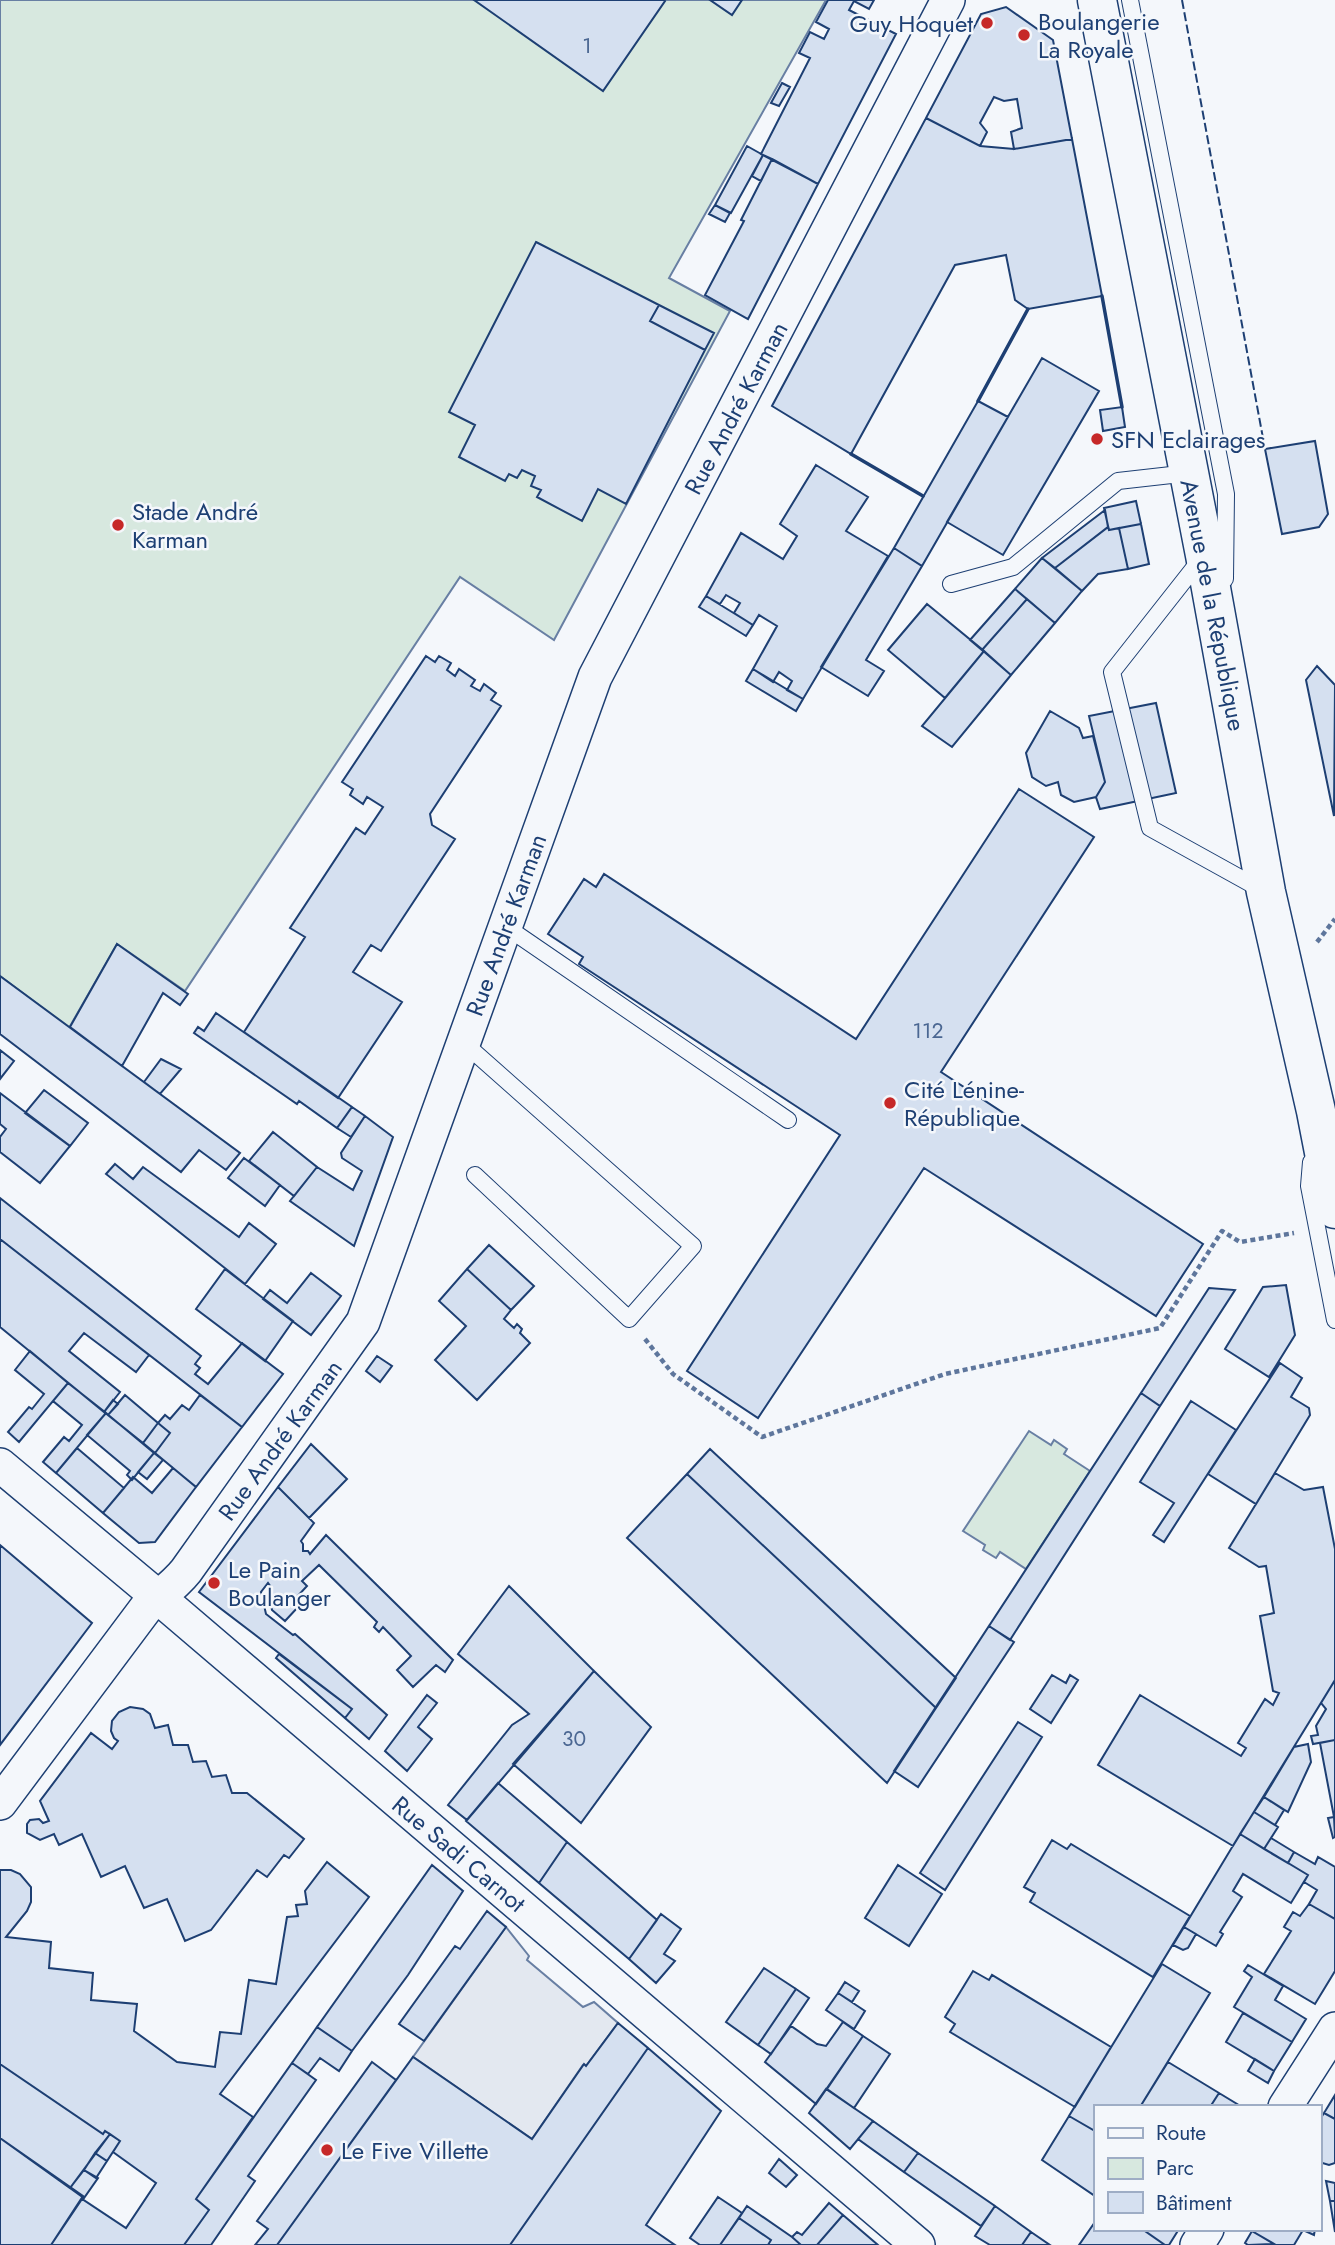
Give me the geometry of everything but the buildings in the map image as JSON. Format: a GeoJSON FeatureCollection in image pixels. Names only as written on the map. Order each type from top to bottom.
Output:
{"type":"FeatureCollection","features":[{"type":"Feature","properties":{"kind":"main road","name":"Avenue de la République"},"geometry":{"type":"LineString","coordinates":[[1097,0],[1205,555],[1266,892],[1316,1111],[1326,1219]]}},
{"type":"Feature","properties":{"kind":"street","name":"Rue André Karman"},"geometry":{"type":"LineString","coordinates":[[0,1803],[141,1615],[158,1597],[173,1588],[186,1571],[363,1322],[595,677],[948,0]]}},
{"type":"Feature","properties":{"kind":"street","name":"Rue Sadi Carnot"},"geometry":{"type":"LineString","coordinates":[[0,1465],[918,2245]]}},
{"type":"Feature","properties":{"kind":"street"},"geometry":{"type":"LineString","coordinates":[[1286,2105],[1335,2029]]}},
{"type":"Feature","properties":{"kind":"lane"},"geometry":{"type":"LineString","coordinates":[[1130,0],[1226,494],[1224,662]]}},
{"type":"Feature","properties":{"kind":"lane"},"geometry":{"type":"LineString","coordinates":[[951,584],[1013,566],[1118,481],[1189,473]]}},
{"type":"Feature","properties":{"kind":"lane"},"geometry":{"type":"LineString","coordinates":[[1205,555],[1112,671],[1150,828],[1266,892]]}},
{"type":"Feature","properties":{"kind":"lane"},"geometry":{"type":"LineString","coordinates":[[505,926],[788,1120]]}},
{"type":"Feature","properties":{"kind":"lane"},"geometry":{"type":"LineString","coordinates":[[464,1043],[693,1246],[629,1319],[475,1175]]}},
{"type":"Feature","properties":{"kind":"lane"},"geometry":{"type":"LineString","coordinates":[[1326,1219],[1335,1320]]}},
{"type":"Feature","properties":{"kind":"path"},"geometry":{"type":"LineString","coordinates":[[629,1319],[673,1374],[762,1437],[945,1374],[1160,1328],[1222,1231],[1240,1242],[1326,1219]]}},
{"type":"Feature","properties":{"kind":"green space"},"geometry":{"type":"Polygon","coordinates":[[[0,0],[826,0],[669,278],[730,311],[554,640],[460,577],[185,991],[117,944],[69,1028],[0,976],[0,0]]]}},
{"type":"Feature","properties":{"kind":"green space"},"geometry":{"type":"Polygon","coordinates":[[[1029,1431],[1051,1445],[1054,1440],[1067,1449],[1064,1454],[1090,1471],[1026,1569],[1000,1552],[996,1558],[983,1550],[985,1545],[963,1531],[1029,1431]]]}},
{"type":"Feature","properties":{"kind":"shaded area"},"geometry":{"type":"Polygon","coordinates":[[[506,1927],[529,1956],[527,1960],[583,2007],[594,2002],[618,2023],[586,2066],[583,2065],[532,2139],[413,2057],[506,1927]]]}},
{"type":"Feature","properties":{"kind":"fence"},"geometry":{"type":"LineString","coordinates":[[1182,0],[1265,449]]}},
{"type":"Feature","properties":{"kind":"wall"},"geometry":{"type":"LineString","coordinates":[[1102,296],[1122,407]]}},
{"type":"Feature","properties":{"kind":"wall"},"geometry":{"type":"LineString","coordinates":[[978,401],[1028,309]]}},
{"type":"Feature","properties":{"kind":"wall"},"geometry":{"type":"LineString","coordinates":[[851,454],[923,496]]}},
{"type":"Feature","properties":{"kind":"place","name":"Guy Hoquet"},"geometry":{"type":"Point","coordinates":[987,23]}},
{"type":"Feature","properties":{"kind":"place","name":"Boulangerie La Royale"},"geometry":{"type":"Point","coordinates":[1024,35]}},
{"type":"Feature","properties":{"kind":"place","name":"SFN Eclairages"},"geometry":{"type":"Point","coordinates":[1097,439]}},
{"type":"Feature","properties":{"kind":"place","name":"Stade André Karman"},"geometry":{"type":"Point","coordinates":[118,525]}},
{"type":"Feature","properties":{"kind":"place","name":"Cité Lénine- République"},"geometry":{"type":"Point","coordinates":[890,1103]}},
{"type":"Feature","properties":{"kind":"place","name":"Le Pain Boulanger"},"geometry":{"type":"Point","coordinates":[214,1583]}},
{"type":"Feature","properties":{"kind":"place","name":"Le Five Villette"},"geometry":{"type":"Point","coordinates":[327,2150]}}]}
